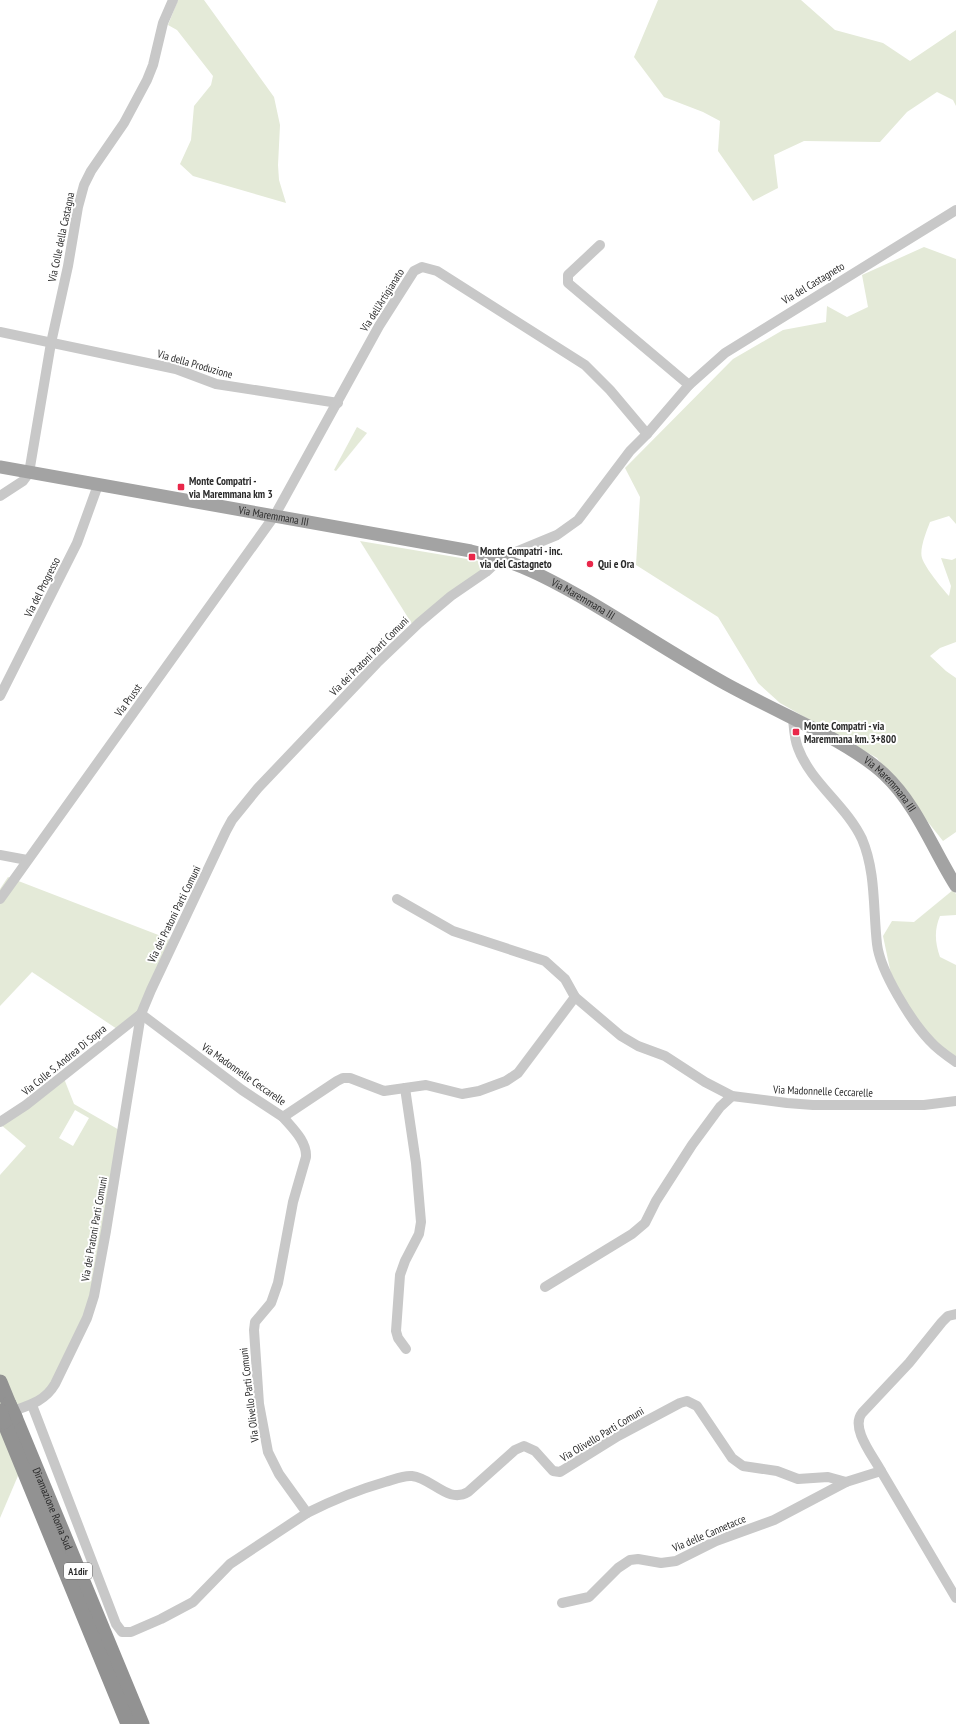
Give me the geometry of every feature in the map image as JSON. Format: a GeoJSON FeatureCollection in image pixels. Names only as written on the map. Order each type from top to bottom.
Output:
{"type":"FeatureCollection","features":[{"type":"Feature","properties":{"kind":"highway","name":"Diramazione Roma Sud"},"geometry":{"type":"LineString","coordinates":[[0,1382],[6,1414],[128,1724]]}},
{"type":"Feature","properties":{"kind":"highway","name":"Diramazione Roma Sud"},"geometry":{"type":"LineString","coordinates":[[6,1414],[142,1724]]}},
{"type":"Feature","properties":{"kind":"main road","name":"Via Maremmana III"},"geometry":{"type":"LineString","coordinates":[[0,467],[472,551],[501,558],[528,568],[551,580],[726,684],[857,753],[876,767],[890,780],[913,809],[956,886]]}},
{"type":"Feature","properties":{"kind":"street","name":"Via Colle della Castagna"},"geometry":{"type":"LineString","coordinates":[[29,473],[51,343],[68,266],[78,207],[84,185],[124,123],[147,80],[153,65],[163,23],[173,0]]}},
{"type":"Feature","properties":{"kind":"street","name":"Via del Castagneto"},"geometry":{"type":"LineString","coordinates":[[501,558],[557,535],[578,520],[630,451],[647,434],[689,385],[725,352],[956,210]]}},
{"type":"Feature","properties":{"kind":"street"},"geometry":{"type":"LineString","coordinates":[[600,245],[568,275],[568,283],[689,385]]}},
{"type":"Feature","properties":{"kind":"street","name":"Via dell'Artigianato"},"geometry":{"type":"LineString","coordinates":[[275,515],[338,403],[379,326],[414,270],[422,267],[437,271],[585,365],[606,385],[647,434]]}},
{"type":"Feature","properties":{"kind":"street","name":"Via della Produzione"},"geometry":{"type":"LineString","coordinates":[[0,332],[176,369],[216,384],[338,403]]}},
{"type":"Feature","properties":{"kind":"street"},"geometry":{"type":"LineString","coordinates":[[0,496],[23,482],[29,473]]}},
{"type":"Feature","properties":{"kind":"street","name":"Via del Progresso"},"geometry":{"type":"LineString","coordinates":[[0,696],[77,542],[98,485]]}},
{"type":"Feature","properties":{"kind":"street","name":"Via Prusst"},"geometry":{"type":"LineString","coordinates":[[0,899],[275,515]]}},
{"type":"Feature","properties":{"kind":"street","name":"Via dei Pratoni Parti Comuni"},"geometry":{"type":"LineString","coordinates":[[6,1414],[43,1399],[55,1384],[86,1322],[94,1296],[106,1231],[140,1014],[226,831],[243,807],[287,758],[387,653],[446,600],[486,572],[501,558]]}},
{"type":"Feature","properties":{"kind":"street"},"geometry":{"type":"LineString","coordinates":[[793,718],[796,743],[803,759],[817,780],[847,816],[859,834],[865,848],[873,890],[877,944],[884,967],[899,996],[921,1030],[933,1045],[956,1062]]}},
{"type":"Feature","properties":{"kind":"street"},"geometry":{"type":"LineString","coordinates":[[0,855],[27,860]]}},
{"type":"Feature","properties":{"kind":"street","name":"Via Madonnelle Ceccarelle"},"geometry":{"type":"LineString","coordinates":[[397,899],[447,928],[545,961],[565,979],[575,997],[626,1039],[638,1046],[665,1056],[705,1082],[732,1096],[813,1105],[924,1104],[956,1101]]}},
{"type":"Feature","properties":{"kind":"street","name":"Via Madonnelle Ceccarelle"},"geometry":{"type":"LineString","coordinates":[[140,1014],[242,1090],[283,1117],[343,1078],[354,1080],[384,1091],[426,1085],[455,1093],[469,1094],[509,1079],[523,1067],[575,997]]}},
{"type":"Feature","properties":{"kind":"street","name":"Via Colle S. Andrea Di Sopra"},"geometry":{"type":"LineString","coordinates":[[0,1122],[26,1105],[140,1014]]}},
{"type":"Feature","properties":{"kind":"street"},"geometry":{"type":"LineString","coordinates":[[405,1088],[417,1168],[421,1219],[420,1230],[404,1265],[399,1281],[396,1331],[398,1338],[406,1349]]}},
{"type":"Feature","properties":{"kind":"street"},"geometry":{"type":"LineString","coordinates":[[545,1287],[632,1234],[643,1225],[656,1201],[692,1145],[720,1107],[732,1096]]}},
{"type":"Feature","properties":{"kind":"street","name":"Via Olivello Parti Comuni"},"geometry":{"type":"LineString","coordinates":[[283,1117],[303,1142],[306,1150],[306,1157],[293,1202],[283,1265],[277,1287],[271,1303],[256,1318],[254,1330],[259,1404],[268,1452],[276,1470],[307,1513],[341,1496],[407,1476],[421,1478],[453,1495],[463,1495],[515,1450],[524,1446],[535,1450],[553,1471],[560,1472],[624,1433],[680,1403],[687,1401],[697,1406],[732,1458],[742,1466],[777,1471],[798,1479],[828,1477],[846,1482]]}},
{"type":"Feature","properties":{"kind":"street"},"geometry":{"type":"LineString","coordinates":[[956,1314],[944,1320],[909,1363],[858,1419],[860,1434],[956,1598]]}},
{"type":"Feature","properties":{"kind":"street"},"geometry":{"type":"LineString","coordinates":[[32,1404],[116,1624],[122,1632],[131,1632],[190,1605],[204,1593],[230,1564],[307,1513]]}},
{"type":"Feature","properties":{"kind":"street"},"geometry":{"type":"LineString","coordinates":[[846,1482],[881,1471]]}},
{"type":"Feature","properties":{"kind":"street","name":"Via delle Cannetacce"},"geometry":{"type":"LineString","coordinates":[[562,1603],[590,1597],[618,1568],[630,1560],[661,1563],[676,1561],[716,1541],[774,1520],[846,1482]]}},
{"type":"Feature","properties":{"kind":"green space"},"geometry":{"type":"Polygon","coordinates":[[[178,0],[204,0],[274,97],[280,125],[278,165],[279,180],[286,203],[193,176],[180,164],[191,140],[194,106],[211,85],[213,76],[177,30],[168,25],[178,0]]]}},
{"type":"Feature","properties":{"kind":"green space"},"geometry":{"type":"Polygon","coordinates":[[[658,0],[801,0],[835,30],[883,43],[910,61],[956,30],[956,106],[953,100],[937,92],[907,112],[880,142],[804,141],[774,155],[778,188],[753,201],[718,151],[720,121],[703,112],[664,97],[634,57],[658,0]]]}},
{"type":"Feature","properties":{"kind":"green space"},"geometry":{"type":"Polygon","coordinates":[[[924,247],[956,259],[956,524],[949,516],[930,522],[921,554],[930,572],[949,596],[951,586],[941,558],[952,560],[956,558],[956,642],[940,648],[930,656],[956,678],[956,832],[943,841],[877,758],[780,703],[758,683],[718,617],[636,565],[640,497],[625,468],[733,359],[783,330],[826,322],[827,306],[847,317],[868,307],[862,275],[924,247]]]}},
{"type":"Feature","properties":{"kind":"green space"},"geometry":{"type":"Polygon","coordinates":[[[357,427],[367,433],[336,471],[334,470],[357,427]]]}},
{"type":"Feature","properties":{"kind":"green space"},"geometry":{"type":"Polygon","coordinates":[[[360,541],[485,562],[485,568],[412,624],[360,541]]]}},
{"type":"Feature","properties":{"kind":"green space"},"geometry":{"type":"Polygon","coordinates":[[[8,877],[174,941],[141,1014],[120,1031],[32,972],[0,1006],[0,889],[8,877]]]}},
{"type":"Feature","properties":{"kind":"green space"},"geometry":{"type":"Polygon","coordinates":[[[953,890],[956,894],[956,915],[940,916],[936,936],[940,957],[956,965],[956,1060],[935,1044],[913,1015],[891,974],[883,936],[892,921],[914,922],[953,890]]]}},
{"type":"Feature","properties":{"kind":"green space"},"geometry":{"type":"Polygon","coordinates":[[[63,1076],[74,1104],[121,1131],[94,1296],[55,1384],[15,1417],[29,1450],[0,1518],[0,1175],[26,1146],[0,1124],[63,1076]],[[75,1110],[59,1138],[73,1146],[89,1118],[75,1110]]]}},
{"type":"Feature","properties":{"kind":"place","name":"Monte Compatri - via Maremmana km 3"},"geometry":{"type":"Point","coordinates":[181,487]}},
{"type":"Feature","properties":{"kind":"place","name":"Monte Compatri - inc. via del Castagneto"},"geometry":{"type":"Point","coordinates":[472,557]}},
{"type":"Feature","properties":{"kind":"place","name":"Qui e Ora"},"geometry":{"type":"Point","coordinates":[590,564]}},
{"type":"Feature","properties":{"kind":"place","name":"Monte Compatri - via Maremmana km. 3+800"},"geometry":{"type":"Point","coordinates":[796,732]}}]}
